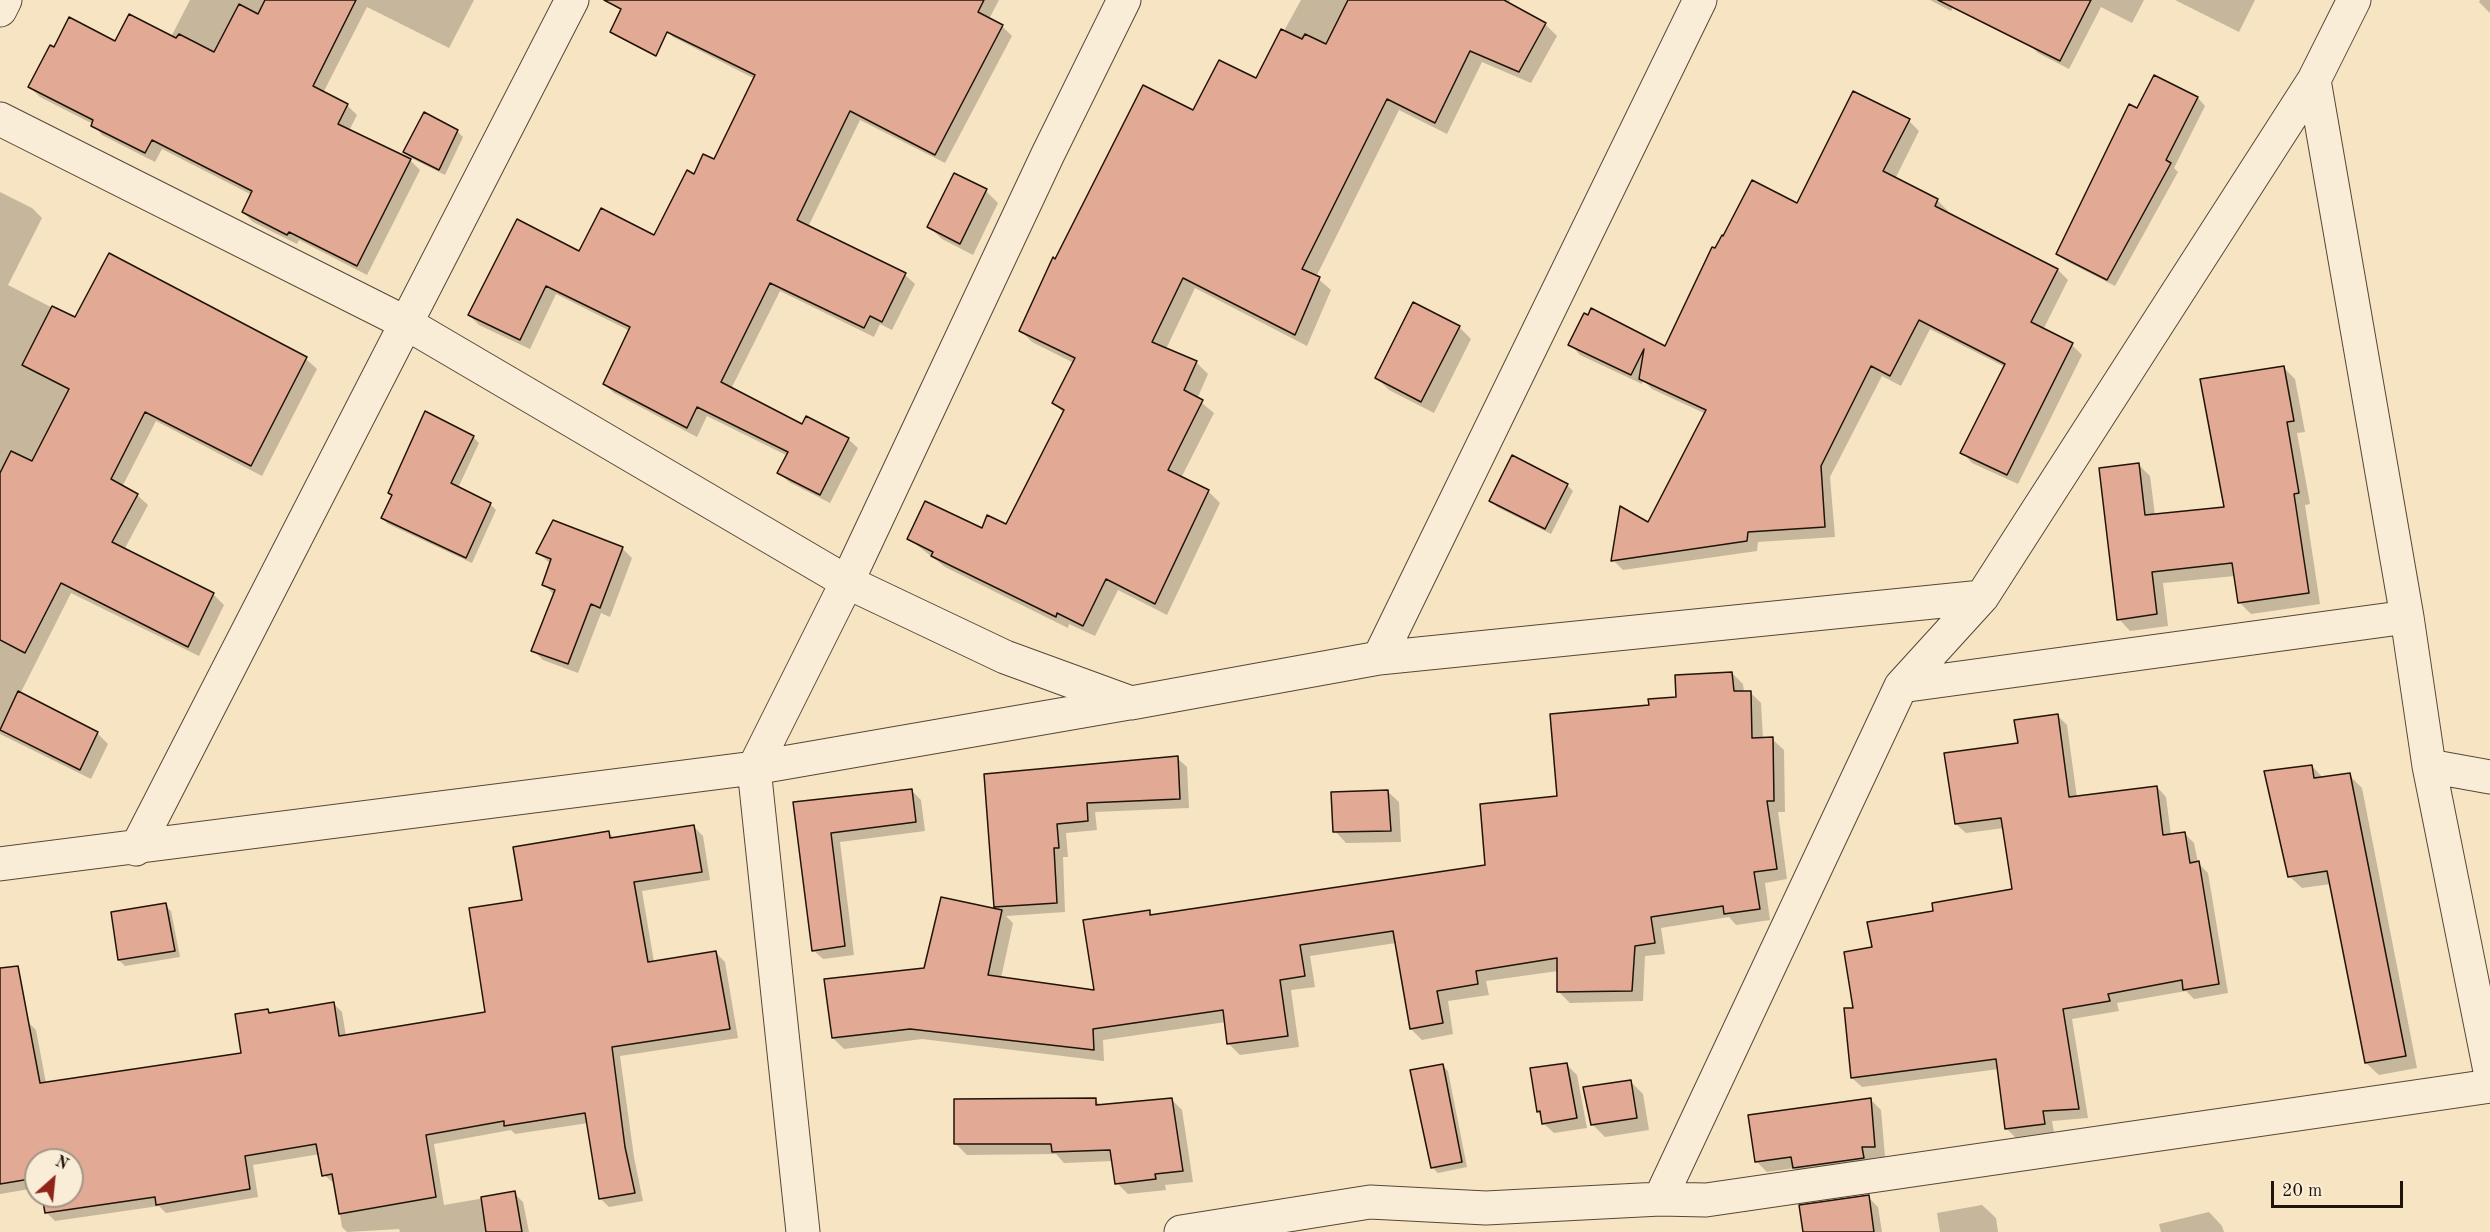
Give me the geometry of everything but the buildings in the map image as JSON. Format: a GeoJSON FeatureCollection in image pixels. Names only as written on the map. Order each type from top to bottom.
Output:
{"type":"FeatureCollection","features":[{"type":"Feature","properties":{"kind":"street"},"geometry":{"type":"LineString","coordinates":[[0,10],[5,0]]}},
{"type":"Feature","properties":{"kind":"street"},"geometry":{"type":"LineString","coordinates":[[136,849],[572,0]]}},
{"type":"Feature","properties":{"kind":"street"},"geometry":{"type":"LineString","coordinates":[[802,1232],[754,768],[847,582],[1042,165],[1124,0]]}},
{"type":"Feature","properties":{"kind":"street"},"geometry":{"type":"LineString","coordinates":[[1379,658],[1700,0]]}},
{"type":"Feature","properties":{"kind":"street"},"geometry":{"type":"LineString","coordinates":[[1660,1199],[1901,686],[1982,597],[2314,80],[2354,0]]}},
{"type":"Feature","properties":{"kind":"street"},"geometry":{"type":"LineString","coordinates":[[2314,80],[2407,617],[2429,766],[2490,1071]]}},
{"type":"Feature","properties":{"kind":"street"},"geometry":{"type":"LineString","coordinates":[[0,119],[405,322],[847,582],[1005,657],[1131,703]]}},
{"type":"Feature","properties":{"kind":"street"},"geometry":{"type":"LineString","coordinates":[[0,864],[136,849],[754,768],[1379,658],[1982,597]]}},
{"type":"Feature","properties":{"kind":"street"},"geometry":{"type":"LineString","coordinates":[[1901,686],[2407,617]]}},
{"type":"Feature","properties":{"kind":"street"},"geometry":{"type":"LineString","coordinates":[[2429,766],[2490,777]]}},
{"type":"Feature","properties":{"kind":"street"},"geometry":{"type":"LineString","coordinates":[[1181,1232],[1370,1202],[1488,1220],[1660,1199],[1706,1200],[2490,1086]]}}]}
